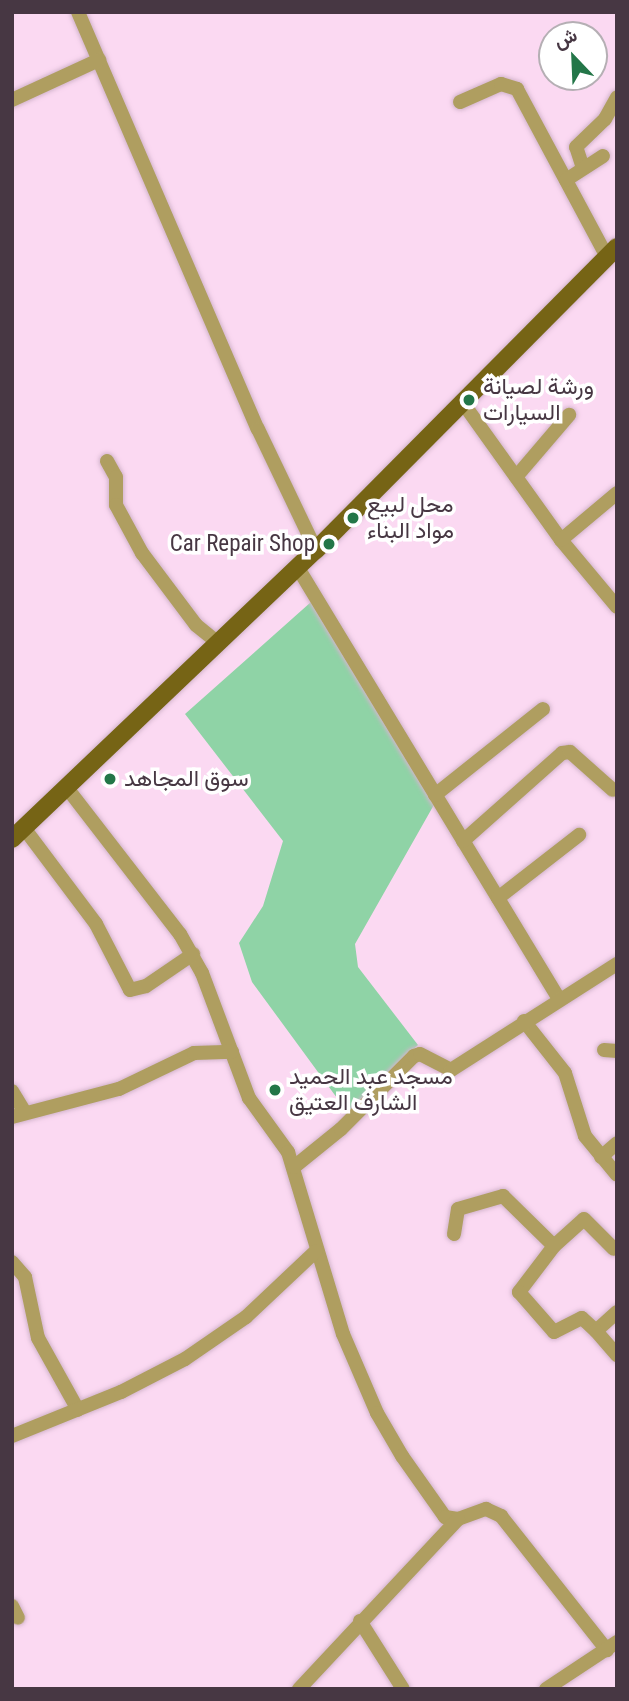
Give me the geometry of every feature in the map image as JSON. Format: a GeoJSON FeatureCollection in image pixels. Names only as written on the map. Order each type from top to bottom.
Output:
{"type":"FeatureCollection","features":[{"type":"Feature","properties":{"kind":"main road"},"geometry":{"type":"LineString","coordinates":[[18,834],[298,568],[612,252]]}},
{"type":"Feature","properties":{"kind":"street"},"geometry":{"type":"LineString","coordinates":[[78,12],[258,429],[316,550]]}},
{"type":"Feature","properties":{"kind":"street"},"geometry":{"type":"LineString","coordinates":[[12,100],[99,60]]}},
{"type":"Feature","properties":{"kind":"street"},"geometry":{"type":"LineString","coordinates":[[460,102],[501,84],[515,87],[566,180],[612,252]]}},
{"type":"Feature","properties":{"kind":"street"},"geometry":{"type":"LineString","coordinates":[[583,168],[576,146],[605,119],[617,97]]}},
{"type":"Feature","properties":{"kind":"street"},"geometry":{"type":"LineString","coordinates":[[566,180],[603,156]]}},
{"type":"Feature","properties":{"kind":"street"},"geometry":{"type":"LineString","coordinates":[[463,403],[561,540],[617,607]]}},
{"type":"Feature","properties":{"kind":"street"},"geometry":{"type":"LineString","coordinates":[[516,477],[569,415]]}},
{"type":"Feature","properties":{"kind":"street"},"geometry":{"type":"LineString","coordinates":[[107,461],[116,477],[116,505],[142,553],[196,625],[218,643]]}},
{"type":"Feature","properties":{"kind":"street"},"geometry":{"type":"LineString","coordinates":[[561,540],[617,493]]}},
{"type":"Feature","properties":{"kind":"street"},"geometry":{"type":"LineString","coordinates":[[298,568],[559,999]]}},
{"type":"Feature","properties":{"kind":"street"},"geometry":{"type":"LineString","coordinates":[[435,795],[543,709]]}},
{"type":"Feature","properties":{"kind":"street"},"geometry":{"type":"LineString","coordinates":[[463,841],[562,753],[570,752],[613,790]]}},
{"type":"Feature","properties":{"kind":"street"},"geometry":{"type":"LineString","coordinates":[[67,788],[193,954],[249,1098],[280,1137],[294,1167],[316,1251],[343,1334],[377,1413],[442,1514],[458,1519]]}},
{"type":"Feature","properties":{"kind":"street"},"geometry":{"type":"LineString","coordinates":[[18,834],[96,924],[130,990],[146,986],[193,954]]}},
{"type":"Feature","properties":{"kind":"street"},"geometry":{"type":"LineString","coordinates":[[498,898],[579,835]]}},
{"type":"Feature","properties":{"kind":"street"},"geometry":{"type":"LineString","coordinates":[[294,1167],[341,1129],[414,1056],[420,1054],[451,1070],[617,964]]}},
{"type":"Feature","properties":{"kind":"street"},"geometry":{"type":"LineString","coordinates":[[524,1021],[565,1073],[585,1136],[617,1175]]}},
{"type":"Feature","properties":{"kind":"street"},"geometry":{"type":"LineString","coordinates":[[12,1091],[18,1114],[119,1089],[194,1053],[232,1052]]}},
{"type":"Feature","properties":{"kind":"street"},"geometry":{"type":"LineString","coordinates":[[601,1157],[617,1143]]}},
{"type":"Feature","properties":{"kind":"street"},"geometry":{"type":"LineString","coordinates":[[454,1234],[458,1209],[503,1196],[554,1246]]}},
{"type":"Feature","properties":{"kind":"street"},"geometry":{"type":"LineString","coordinates":[[616,1249],[584,1219],[554,1246],[519,1292],[554,1332],[582,1318],[617,1355]]}},
{"type":"Feature","properties":{"kind":"street"},"geometry":{"type":"LineString","coordinates":[[12,1436],[143,1382],[206,1346],[246,1317],[316,1251]]}},
{"type":"Feature","properties":{"kind":"street"},"geometry":{"type":"LineString","coordinates":[[12,1262],[25,1276],[38,1338],[78,1410]]}},
{"type":"Feature","properties":{"kind":"street"},"geometry":{"type":"LineString","coordinates":[[596,1331],[617,1312]]}},
{"type":"Feature","properties":{"kind":"street"},"geometry":{"type":"LineString","coordinates":[[299,1689],[458,1519],[486,1509],[501,1516],[612,1646],[545,1689]]}},
{"type":"Feature","properties":{"kind":"street"},"geometry":{"type":"LineString","coordinates":[[360,1622],[403,1689]]}},
{"type":"Feature","properties":{"kind":"green space"},"geometry":{"type":"Polygon","coordinates":[[[311,602],[435,803],[355,944],[358,967],[418,1045],[348,1113],[252,982],[239,943],[263,906],[283,841],[185,714],[311,602]]]}},
{"type":"Feature","properties":{"kind":"place","name":"ورشة لصيانة السيارات"},"geometry":{"type":"Point","coordinates":[469,400]}},
{"type":"Feature","properties":{"kind":"place","name":"محل لبيع مواد البناء"},"geometry":{"type":"Point","coordinates":[353,518]}},
{"type":"Feature","properties":{"kind":"place","name":"Car Repair Shop"},"geometry":{"type":"Point","coordinates":[329,544]}},
{"type":"Feature","properties":{"kind":"place","name":"سوق المجاهد"},"geometry":{"type":"Point","coordinates":[110,779]}},
{"type":"Feature","properties":{"kind":"place","name":"مسجد عبد الحميد الشارف العتيق"},"geometry":{"type":"Point","coordinates":[275,1090]}}]}
